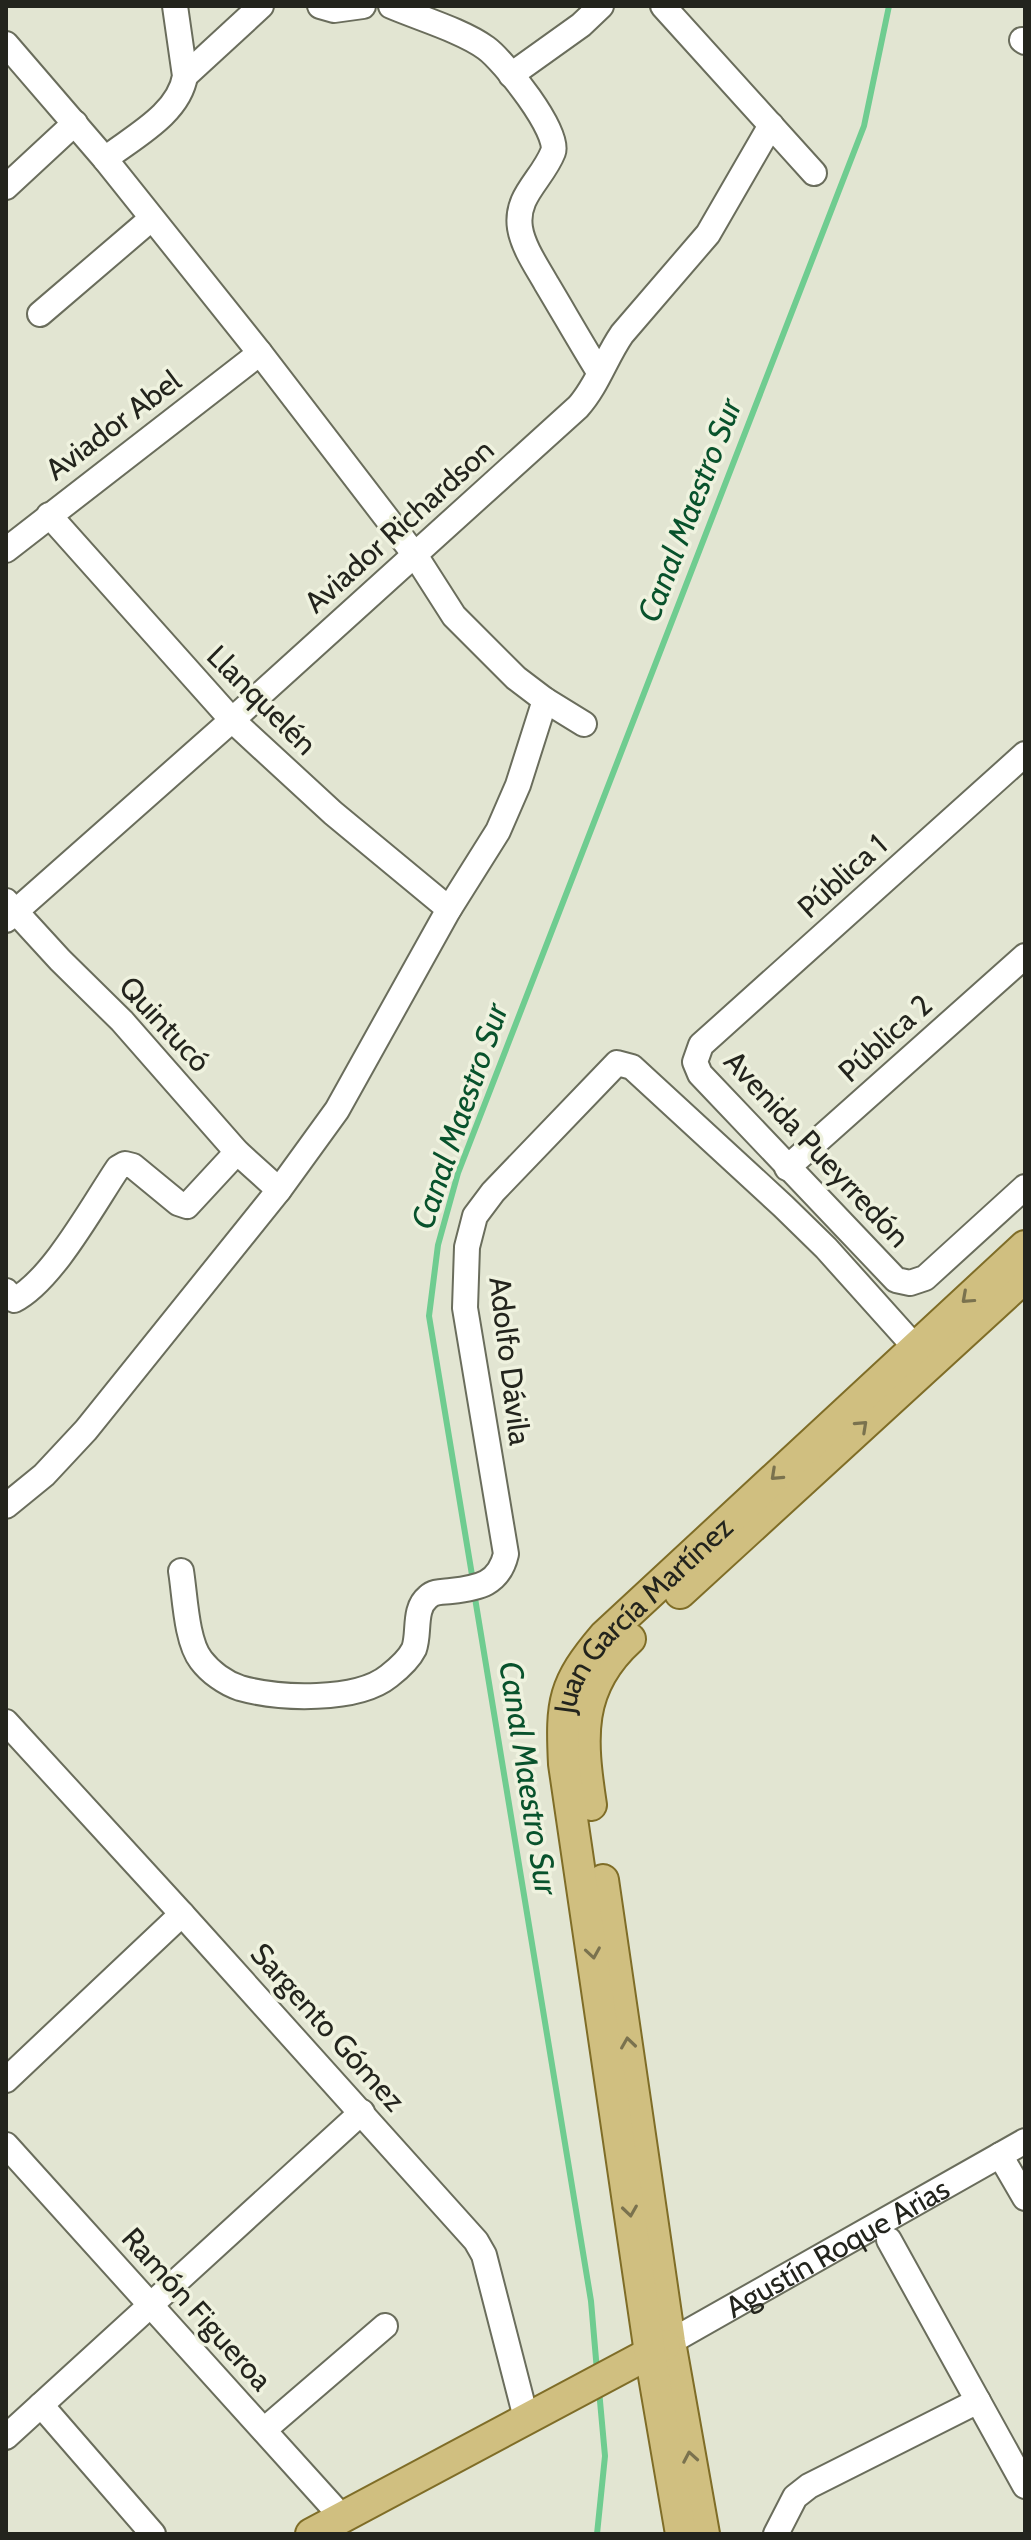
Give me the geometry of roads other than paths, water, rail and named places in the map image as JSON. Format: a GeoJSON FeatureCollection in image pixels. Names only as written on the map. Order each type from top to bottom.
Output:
{"type":"FeatureCollection","features":[{"type":"Feature","properties":{"kind":"main road","name":"Juan García Martínez"},"geometry":{"type":"LineString","coordinates":[[660,2347],[564,1764],[562,1725],[567,1690],[583,1661],[604,1636],[1025,1246]]}},
{"type":"Feature","properties":{"kind":"main road","name":"Juan García Martínez"},"geometry":{"type":"LineString","coordinates":[[660,2347],[585,1767],[585,1713],[590,1696],[600,1675],[621,1647],[1025,1277]]}},
{"type":"Feature","properties":{"kind":"main road"},"geometry":{"type":"LineString","coordinates":[[311,2534],[660,2347]]}},
{"type":"Feature","properties":{"kind":"main road"},"geometry":{"type":"LineString","coordinates":[[660,2347],[681,2534]]}},
{"type":"Feature","properties":{"kind":"main road"},"geometry":{"type":"LineString","coordinates":[[660,2347],[704,2534]]}},
{"type":"Feature","properties":{"kind":"street"},"geometry":{"type":"LineString","coordinates":[[105,159],[168,110],[183,88],[185,76],[175,6]]}},
{"type":"Feature","properties":{"kind":"street"},"geometry":{"type":"LineString","coordinates":[[185,76],[261,6]]}},
{"type":"Feature","properties":{"kind":"street"},"geometry":{"type":"LineString","coordinates":[[320,6],[334,10],[363,6]]}},
{"type":"Feature","properties":{"kind":"street"},"geometry":{"type":"LineString","coordinates":[[391,6],[487,49],[511,75],[554,139],[554,151],[524,197],[519,211],[520,231],[599,372]]}},
{"type":"Feature","properties":{"kind":"street"},"geometry":{"type":"LineString","coordinates":[[511,75],[581,25],[601,6]]}},
{"type":"Feature","properties":{"kind":"street"},"geometry":{"type":"LineString","coordinates":[[663,6],[814,173]]}},
{"type":"Feature","properties":{"kind":"street"},"geometry":{"type":"LineString","coordinates":[[6,44],[105,159],[260,353],[415,555],[454,616],[516,678],[584,724]]}},
{"type":"Feature","properties":{"kind":"street"},"geometry":{"type":"LineString","coordinates":[[6,187],[75,123]]}},
{"type":"Feature","properties":{"kind":"street","name":"Aviador Richardson"},"geometry":{"type":"LineString","coordinates":[[9,911],[232,720],[578,407],[622,334],[708,234],[771,125]]}},
{"type":"Feature","properties":{"kind":"street"},"geometry":{"type":"LineString","coordinates":[[40,314],[151,219]]}},
{"type":"Feature","properties":{"kind":"street","name":"Aviador Abel"},"geometry":{"type":"LineString","coordinates":[[6,550],[260,353]]}},
{"type":"Feature","properties":{"kind":"street","name":"Llanquelén"},"geometry":{"type":"LineString","coordinates":[[49,515],[232,720],[333,813],[449,909]]}},
{"type":"Feature","properties":{"kind":"street"},"geometry":{"type":"LineString","coordinates":[[6,1506],[71,1448],[320,1136],[356,1080],[449,909],[510,807],[545,700]]}},
{"type":"Feature","properties":{"kind":"street","name":"Pública 1"},"geometry":{"type":"LineString","coordinates":[[701,1045],[1025,754]]}},
{"type":"Feature","properties":{"kind":"street","name":"Quintucó"},"geometry":{"type":"LineString","coordinates":[[9,911],[122,1021],[237,1152],[279,1190]]}},
{"type":"Feature","properties":{"kind":"street","name":"Pública 2"},"geometry":{"type":"LineString","coordinates":[[787,1168],[1025,956]]}},
{"type":"Feature","properties":{"kind":"street","name":"Avenida Pueyrredón"},"geometry":{"type":"LineString","coordinates":[[701,1045],[695,1062],[700,1074],[896,1280],[910,1283],[932,1272],[1025,1187]]}},
{"type":"Feature","properties":{"kind":"street","name":"Adolfo Dávila"},"geometry":{"type":"LineString","coordinates":[[181,1571],[191,1640],[199,1659],[218,1677],[240,1687],[291,1695],[357,1691],[368,1689],[388,1678],[414,1648],[420,1609],[425,1599],[434,1592],[471,1587],[493,1580],[502,1570],[506,1554],[465,1308],[467,1247],[475,1216],[493,1192],[617,1063],[632,1067],[783,1206],[826,1248],[914,1346]]}},
{"type":"Feature","properties":{"kind":"street"},"geometry":{"type":"LineString","coordinates":[[10,1296],[24,1295],[49,1270],[118,1168],[125,1164],[133,1166],[178,1203],[187,1206],[237,1152]]}},
{"type":"Feature","properties":{"kind":"street","name":"Sargento Gómez"},"geometry":{"type":"LineString","coordinates":[[6,1722],[476,2241],[484,2255],[526,2418]]}},
{"type":"Feature","properties":{"kind":"street"},"geometry":{"type":"LineString","coordinates":[[6,2080],[182,1914]]}},
{"type":"Feature","properties":{"kind":"street"},"geometry":{"type":"LineString","coordinates":[[6,2437],[362,2112]]}},
{"type":"Feature","properties":{"kind":"street","name":"Agustín Roque Arias"},"geometry":{"type":"LineString","coordinates":[[660,2347],[1025,2141]]}},
{"type":"Feature","properties":{"kind":"street","name":"Ramón Figueroa"},"geometry":{"type":"LineString","coordinates":[[6,2145],[341,2516]]}},
{"type":"Feature","properties":{"kind":"street"},"geometry":{"type":"LineString","coordinates":[[1000,2155],[1025,2198]]}},
{"type":"Feature","properties":{"kind":"street"},"geometry":{"type":"LineString","coordinates":[[889,2240],[1025,2486]]}},
{"type":"Feature","properties":{"kind":"street"},"geometry":{"type":"LineString","coordinates":[[264,2430],[385,2326]]}},
{"type":"Feature","properties":{"kind":"street"},"geometry":{"type":"LineString","coordinates":[[776,2534],[795,2497],[809,2486],[978,2401]]}},
{"type":"Feature","properties":{"kind":"street"},"geometry":{"type":"LineString","coordinates":[[41,2405],[153,2534]]}},
{"type":"Feature","properties":{"kind":"waterway","name":"Canal Maestro Sur"},"geometry":{"type":"LineString","coordinates":[[473,1581],[429,1316],[438,1245],[458,1173],[864,126],[889,6]]}},
{"type":"Feature","properties":{"kind":"waterway","name":"Canal Maestro Sur"},"geometry":{"type":"LineString","coordinates":[[474,1592],[591,2301],[597,2371]]}},
{"type":"Feature","properties":{"kind":"waterway","name":"Canal Maestro Sur"},"geometry":{"type":"LineString","coordinates":[[597,2534],[605,2456],[599,2390]]}}]}
